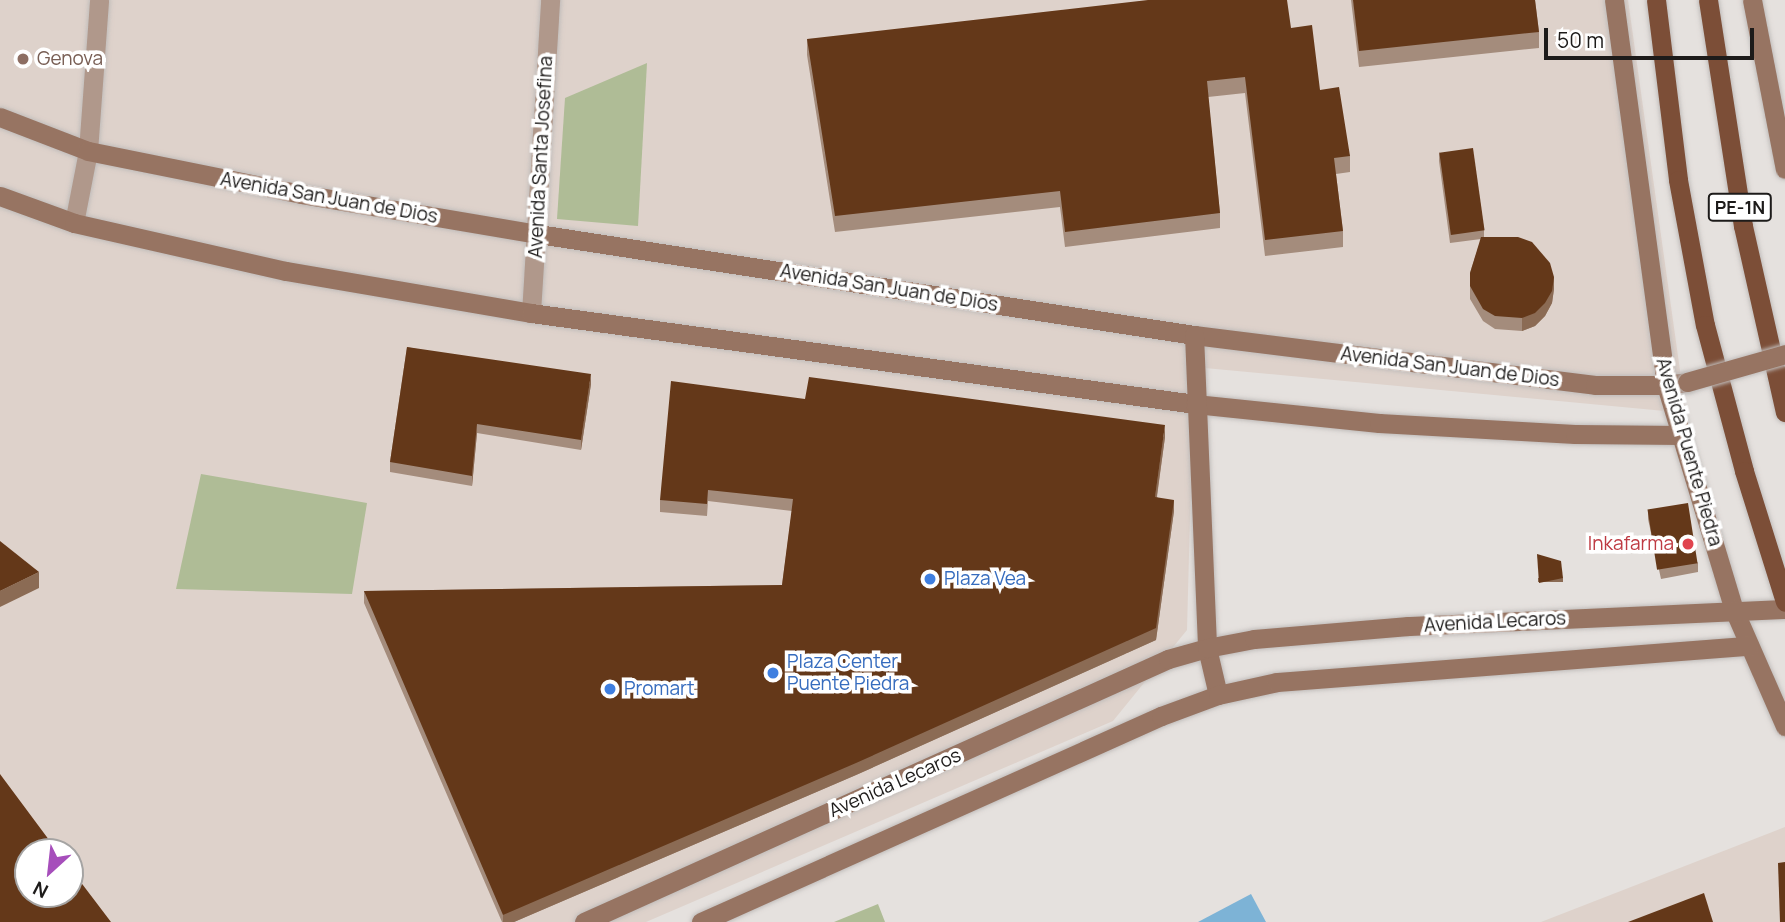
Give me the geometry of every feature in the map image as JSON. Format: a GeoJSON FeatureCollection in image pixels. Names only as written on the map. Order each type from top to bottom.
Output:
{"type":"FeatureCollection","features":[{"type":"Feature","properties":{"kind":"highway","name":"PE-1N"},"geometry":{"type":"LineString","coordinates":[[1656,0],[1678,180],[1705,325],[1744,471],[1785,602]]}},
{"type":"Feature","properties":{"kind":"highway","name":"PE-1N"},"geometry":{"type":"LineString","coordinates":[[1708,0],[1743,226],[1785,412]]}},
{"type":"Feature","properties":{"kind":"main road","name":"Avenida Puente Piedra"},"geometry":{"type":"LineString","coordinates":[[1614,0],[1666,385],[1742,610],[1749,646],[1785,726]]}},
{"type":"Feature","properties":{"kind":"main road"},"geometry":{"type":"LineString","coordinates":[[1752,0],[1785,169]]}},
{"type":"Feature","properties":{"kind":"main road","name":"Avenida San Juan de Dios"},"geometry":{"type":"LineString","coordinates":[[0,117],[88,151],[301,194],[538,234],[1194,335],[1595,385],[1666,385],[1686,382],[1785,354]]}},
{"type":"Feature","properties":{"kind":"main road"},"geometry":{"type":"LineString","coordinates":[[0,196],[74,223],[286,271],[531,313],[1195,404],[1379,423],[1575,434],[1681,435]]}},
{"type":"Feature","properties":{"kind":"main road"},"geometry":{"type":"LineString","coordinates":[[1194,335],[1207,648],[1218,695]]}},
{"type":"Feature","properties":{"kind":"main road","name":"Avenida Lecaros"},"geometry":{"type":"LineString","coordinates":[[584,922],[1168,659],[1207,648],[1254,639],[1408,626],[1785,610]]}},
{"type":"Feature","properties":{"kind":"main road"},"geometry":{"type":"LineString","coordinates":[[701,922],[1161,716],[1218,695],[1277,682],[1749,646]]}},
{"type":"Feature","properties":{"kind":"street"},"geometry":{"type":"LineString","coordinates":[[74,223],[88,151],[99,0]]}},
{"type":"Feature","properties":{"kind":"street","name":"Avenida Santa Josefina"},"geometry":{"type":"LineString","coordinates":[[531,313],[551,0]]}},
{"type":"Feature","properties":{"kind":"shaded area"},"geometry":{"type":"Polygon","coordinates":[[[0,0],[1628,0],[1686,413],[1194,367],[1187,630],[1113,721],[646,922],[0,922],[0,0]]]}},
{"type":"Feature","properties":{"kind":"shaded area"},"geometry":{"type":"Polygon","coordinates":[[[1785,827],[1785,922],[1541,922],[1785,827]]]}},
{"type":"Feature","properties":{"kind":"green space"},"geometry":{"type":"Polygon","coordinates":[[[647,63],[638,226],[557,219],[565,98],[647,63]]]}},
{"type":"Feature","properties":{"kind":"green space"},"geometry":{"type":"Polygon","coordinates":[[[201,474],[367,503],[352,594],[176,589],[201,474]]]}},
{"type":"Feature","properties":{"kind":"green space"},"geometry":{"type":"Polygon","coordinates":[[[878,904],[885,922],[834,922],[878,904]]]}},
{"type":"Feature","properties":{"kind":"water"},"geometry":{"type":"Polygon","coordinates":[[[1251,894],[1266,922],[1198,922],[1251,894]]]}},
{"type":"Feature","properties":{"kind":"building"},"geometry":{"type":"Polygon","coordinates":[[[1148,0],[1287,0],[1291,28],[1312,25],[1320,90],[1339,87],[1350,156],[1334,158],[1343,231],[1265,240],[1245,77],[1207,81],[1220,213],[1065,232],[1060,191],[835,216],[807,39],[1148,0]]]}},
{"type":"Feature","properties":{"kind":"building"},"geometry":{"type":"Polygon","coordinates":[[[1353,0],[1535,0],[1539,32],[1359,51],[1353,0]]]}},
{"type":"Feature","properties":{"kind":"building"},"geometry":{"type":"Polygon","coordinates":[[[1473,148],[1485,230],[1451,235],[1439,153],[1473,148]]]}},
{"type":"Feature","properties":{"kind":"building"},"geometry":{"type":"Polygon","coordinates":[[[1481,237],[1518,237],[1532,242],[1550,263],[1554,277],[1552,291],[1535,313],[1522,318],[1495,316],[1483,309],[1470,286],[1470,273],[1481,237]]]}},
{"type":"Feature","properties":{"kind":"building"},"geometry":{"type":"Polygon","coordinates":[[[407,347],[591,374],[581,440],[477,424],[472,476],[390,462],[407,347]]]}},
{"type":"Feature","properties":{"kind":"building"},"geometry":{"type":"Polygon","coordinates":[[[809,377],[1165,425],[1155,497],[1174,500],[1156,628],[856,763],[503,915],[364,591],[782,585],[793,499],[708,490],[707,504],[660,500],[671,381],[805,399],[809,377]]]}},
{"type":"Feature","properties":{"kind":"building"},"geometry":{"type":"Polygon","coordinates":[[[1688,503],[1698,563],[1657,570],[1648,509],[1688,503]]]}},
{"type":"Feature","properties":{"kind":"building"},"geometry":{"type":"Polygon","coordinates":[[[0,541],[39,572],[0,591],[0,541]]]}},
{"type":"Feature","properties":{"kind":"building"},"geometry":{"type":"Polygon","coordinates":[[[1537,554],[1561,561],[1563,578],[1539,583],[1537,554]]]}},
{"type":"Feature","properties":{"kind":"building"},"geometry":{"type":"Polygon","coordinates":[[[0,774],[48,838],[14,838],[14,908],[84,908],[84,886],[111,922],[0,922],[0,774]]]}},
{"type":"Feature","properties":{"kind":"building"},"geometry":{"type":"Polygon","coordinates":[[[1785,862],[1785,922],[1780,922],[1778,863],[1785,862]]]}},
{"type":"Feature","properties":{"kind":"building"},"geometry":{"type":"Polygon","coordinates":[[[1704,893],[1713,922],[1628,922],[1704,893]]]}},
{"type":"Feature","properties":{"kind":"place","name":"Genova"},"geometry":{"type":"Point","coordinates":[23,59]}},
{"type":"Feature","properties":{"kind":"place","name":"Inkafarma"},"geometry":{"type":"Point","coordinates":[1688,544]}},
{"type":"Feature","properties":{"kind":"place","name":"Plaza Vea"},"geometry":{"type":"Point","coordinates":[930,579]}},
{"type":"Feature","properties":{"kind":"place","name":"Plaza Center Puente Piedra"},"geometry":{"type":"Point","coordinates":[773,673]}},
{"type":"Feature","properties":{"kind":"place","name":"Promart"},"geometry":{"type":"Point","coordinates":[610,689]}}]}
